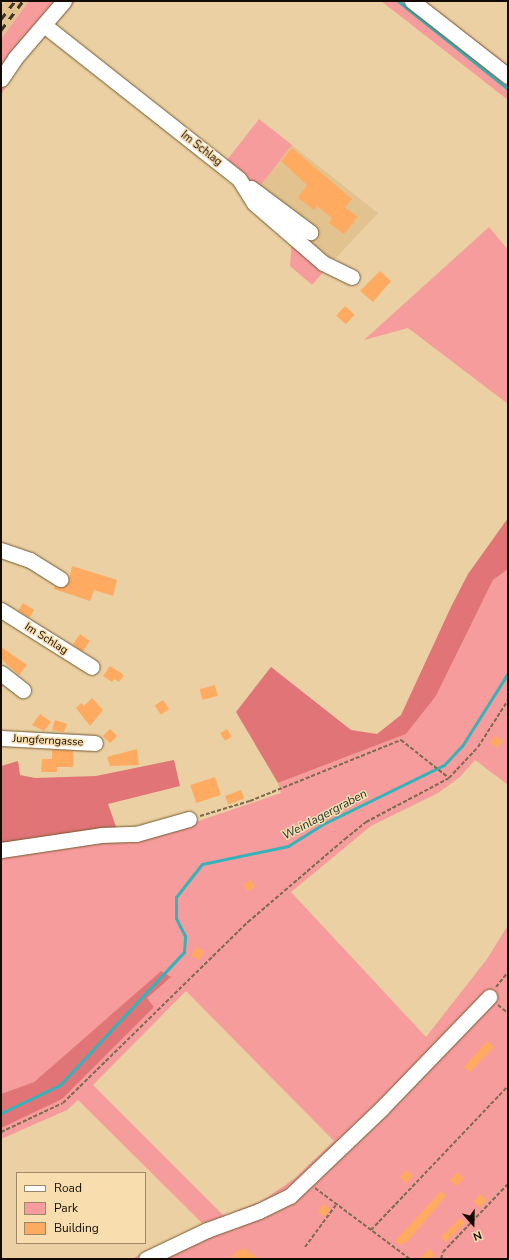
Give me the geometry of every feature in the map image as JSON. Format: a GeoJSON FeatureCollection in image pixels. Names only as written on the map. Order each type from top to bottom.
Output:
{"type":"FeatureCollection","features":[{"type":"Feature","properties":{"kind":"street"},"geometry":{"type":"LineString","coordinates":[[1,79],[64,1]]}},
{"type":"Feature","properties":{"kind":"street"},"geometry":{"type":"LineString","coordinates":[[412,1],[508,76]]}},
{"type":"Feature","properties":{"kind":"street","name":"Im Schlag"},"geometry":{"type":"LineString","coordinates":[[44,25],[239,179],[254,203],[295,236],[323,263],[352,277]]}},
{"type":"Feature","properties":{"kind":"street"},"geometry":{"type":"LineString","coordinates":[[239,179],[310,232]]}},
{"type":"Feature","properties":{"kind":"street"},"geometry":{"type":"LineString","coordinates":[[1,550],[30,560],[62,579]]}},
{"type":"Feature","properties":{"kind":"street","name":"Im Schlag"},"geometry":{"type":"LineString","coordinates":[[1,610],[92,667]]}},
{"type":"Feature","properties":{"kind":"street"},"geometry":{"type":"LineString","coordinates":[[1,673],[23,690]]}},
{"type":"Feature","properties":{"kind":"street","name":"Jungferngasse"},"geometry":{"type":"LineString","coordinates":[[1,738],[95,743]]}},
{"type":"Feature","properties":{"kind":"street"},"geometry":{"type":"LineString","coordinates":[[1,850],[101,835],[136,834],[189,819]]}},
{"type":"Feature","properties":{"kind":"street"},"geometry":{"type":"LineString","coordinates":[[146,1259],[207,1230],[259,1211],[290,1196],[308,1182],[489,997]]}},
{"type":"Feature","properties":{"kind":"path"},"geometry":{"type":"LineString","coordinates":[[1,1132],[63,1103],[248,922],[366,822],[449,778],[478,747],[508,700]]}},
{"type":"Feature","properties":{"kind":"path"},"geometry":{"type":"LineString","coordinates":[[189,819],[250,801],[401,740],[436,766],[449,778]]}},
{"type":"Feature","properties":{"kind":"path"},"geometry":{"type":"LineString","coordinates":[[489,997],[508,972]]}},
{"type":"Feature","properties":{"kind":"path"},"geometry":{"type":"LineString","coordinates":[[371,1230],[508,1086]]}},
{"type":"Feature","properties":{"kind":"path"},"geometry":{"type":"LineString","coordinates":[[308,1182],[336,1205],[410,1259]]}},
{"type":"Feature","properties":{"kind":"path"},"geometry":{"type":"LineString","coordinates":[[441,1259],[443,1252],[508,1184]]}},
{"type":"Feature","properties":{"kind":"path"},"geometry":{"type":"LineString","coordinates":[[305,1247],[336,1205]]}},
{"type":"Feature","properties":{"kind":"shaded area"},"geometry":{"type":"Polygon","coordinates":[[[6,1],[29,1],[1,38],[1,7],[6,1]]]}},
{"type":"Feature","properties":{"kind":"shaded area"},"geometry":{"type":"Polygon","coordinates":[[[292,145],[378,213],[331,263],[307,246],[310,241],[253,195],[292,145]]]}},
{"type":"Feature","properties":{"kind":"shaded area"},"geometry":{"type":"Polygon","coordinates":[[[508,518],[508,569],[493,580],[436,696],[406,734],[278,783],[236,712],[271,667],[351,730],[377,734],[401,715],[468,574],[508,518]]]}},
{"type":"Feature","properties":{"kind":"shaded area"},"geometry":{"type":"Polygon","coordinates":[[[174,760],[180,786],[108,804],[120,838],[1,854],[1,766],[18,761],[20,775],[35,778],[96,776],[174,760]]]}},
{"type":"Feature","properties":{"kind":"shaded area"},"geometry":{"type":"Polygon","coordinates":[[[161,971],[171,977],[147,998],[154,1007],[62,1099],[1,1128],[1,1094],[34,1082],[161,971]]]}},
{"type":"Feature","properties":{"kind":"green space"},"geometry":{"type":"Polygon","coordinates":[[[29,1],[76,1],[54,26],[227,160],[259,119],[292,145],[253,195],[310,241],[308,245],[331,263],[312,285],[290,266],[292,240],[232,181],[46,36],[20,64],[1,95],[1,39],[29,1]]]}},
{"type":"Feature","properties":{"kind":"green space"},"geometry":{"type":"Polygon","coordinates":[[[381,1],[425,1],[508,65],[508,100],[381,1]]]}},
{"type":"Feature","properties":{"kind":"green space"},"geometry":{"type":"Polygon","coordinates":[[[489,227],[508,250],[508,404],[408,328],[364,340],[489,227]]]}},
{"type":"Feature","properties":{"kind":"green space"},"geometry":{"type":"Polygon","coordinates":[[[508,569],[508,785],[475,760],[460,777],[438,793],[371,826],[291,892],[426,1037],[487,959],[508,925],[508,1259],[131,1259],[204,1225],[78,1100],[67,1110],[1,1139],[1,1128],[154,1007],[147,998],[161,971],[34,1082],[1,1094],[1,854],[166,832],[281,793],[278,783],[406,734],[436,696],[493,580],[508,569]],[[186,991],[93,1085],[224,1216],[262,1201],[295,1178],[334,1141],[186,991]]]}},
{"type":"Feature","properties":{"kind":"building"},"geometry":{"type":"Polygon","coordinates":[[[292,148],[352,199],[345,207],[358,217],[344,234],[329,223],[332,218],[317,206],[314,210],[298,198],[307,185],[281,161],[292,148]]]}},
{"type":"Feature","properties":{"kind":"building"},"geometry":{"type":"Polygon","coordinates":[[[380,271],[391,281],[373,302],[360,291],[380,271]]]}},
{"type":"Feature","properties":{"kind":"building"},"geometry":{"type":"Polygon","coordinates":[[[345,306],[355,315],[346,324],[336,316],[345,306]]]}},
{"type":"Feature","properties":{"kind":"building"},"geometry":{"type":"Polygon","coordinates":[[[72,566],[117,580],[113,596],[94,590],[90,601],[54,589],[55,586],[61,588],[68,584],[72,566]]]}},
{"type":"Feature","properties":{"kind":"building"},"geometry":{"type":"Polygon","coordinates":[[[23,603],[34,610],[29,618],[18,611],[23,603]]]}},
{"type":"Feature","properties":{"kind":"building"},"geometry":{"type":"Polygon","coordinates":[[[80,634],[90,641],[82,652],[73,645],[80,634]]]}},
{"type":"Feature","properties":{"kind":"building"},"geometry":{"type":"Polygon","coordinates":[[[1,647],[27,665],[19,675],[1,659],[1,647]]]}},
{"type":"Feature","properties":{"kind":"building"},"geometry":{"type":"Polygon","coordinates":[[[110,666],[124,675],[119,682],[114,679],[112,682],[103,676],[110,666]]]}},
{"type":"Feature","properties":{"kind":"building"},"geometry":{"type":"Polygon","coordinates":[[[215,685],[218,696],[202,700],[200,689],[215,685]]]}},
{"type":"Feature","properties":{"kind":"building"},"geometry":{"type":"Polygon","coordinates":[[[92,698],[103,710],[90,726],[76,708],[81,703],[84,706],[92,698]]]}},
{"type":"Feature","properties":{"kind":"building"},"geometry":{"type":"Polygon","coordinates":[[[163,700],[169,709],[161,715],[155,706],[163,700]]]}},
{"type":"Feature","properties":{"kind":"building"},"geometry":{"type":"Polygon","coordinates":[[[40,714],[51,722],[44,731],[32,725],[40,714]]]}},
{"type":"Feature","properties":{"kind":"building"},"geometry":{"type":"Polygon","coordinates":[[[55,720],[67,724],[64,732],[52,730],[55,720]]]}},
{"type":"Feature","properties":{"kind":"building"},"geometry":{"type":"Polygon","coordinates":[[[110,729],[117,736],[110,743],[103,736],[110,729]]]}},
{"type":"Feature","properties":{"kind":"building"},"geometry":{"type":"Polygon","coordinates":[[[227,729],[232,737],[225,741],[220,733],[227,729]]]}},
{"type":"Feature","properties":{"kind":"building"},"geometry":{"type":"Polygon","coordinates":[[[495,736],[503,741],[497,748],[490,743],[495,736]]]}},
{"type":"Feature","properties":{"kind":"building"},"geometry":{"type":"Polygon","coordinates":[[[137,749],[139,765],[110,766],[107,757],[137,749]]]}},
{"type":"Feature","properties":{"kind":"building"},"geometry":{"type":"Polygon","coordinates":[[[52,750],[73,751],[73,767],[57,767],[57,772],[41,772],[42,759],[52,759],[52,750]]]}},
{"type":"Feature","properties":{"kind":"building"},"geometry":{"type":"Polygon","coordinates":[[[215,777],[221,795],[196,803],[190,785],[215,777]]]}},
{"type":"Feature","properties":{"kind":"building"},"geometry":{"type":"Polygon","coordinates":[[[241,790],[244,798],[228,804],[225,796],[241,790]]]}},
{"type":"Feature","properties":{"kind":"building"},"geometry":{"type":"Polygon","coordinates":[[[251,880],[255,887],[247,891],[243,884],[251,880]]]}},
{"type":"Feature","properties":{"kind":"building"},"geometry":{"type":"Polygon","coordinates":[[[196,947],[204,951],[199,960],[191,956],[196,947]]]}},
{"type":"Feature","properties":{"kind":"building"},"geometry":{"type":"Polygon","coordinates":[[[487,1041],[494,1047],[470,1072],[464,1067],[487,1041]]]}},
{"type":"Feature","properties":{"kind":"building"},"geometry":{"type":"Polygon","coordinates":[[[406,1170],[413,1176],[406,1184],[400,1177],[406,1170]]]}},
{"type":"Feature","properties":{"kind":"building"},"geometry":{"type":"Polygon","coordinates":[[[457,1172],[464,1178],[457,1186],[450,1180],[457,1172]]]}},
{"type":"Feature","properties":{"kind":"building"},"geometry":{"type":"Polygon","coordinates":[[[441,1191],[446,1196],[408,1241],[400,1245],[395,1241],[441,1191]]]}},
{"type":"Feature","properties":{"kind":"building"},"geometry":{"type":"Polygon","coordinates":[[[480,1194],[487,1200],[480,1207],[473,1202],[480,1194]]]}},
{"type":"Feature","properties":{"kind":"building"},"geometry":{"type":"Polygon","coordinates":[[[323,1204],[330,1209],[324,1217],[318,1212],[323,1204]]]}},
{"type":"Feature","properties":{"kind":"building"},"geometry":{"type":"Polygon","coordinates":[[[460,1218],[465,1223],[446,1242],[441,1237],[460,1218]]]}},
{"type":"Feature","properties":{"kind":"building"},"geometry":{"type":"Polygon","coordinates":[[[244,1248],[259,1259],[231,1259],[239,1249],[242,1251],[244,1248]]]}},
{"type":"Feature","properties":{"kind":"building"},"geometry":{"type":"Polygon","coordinates":[[[429,1249],[435,1255],[431,1259],[419,1259],[429,1249]]]}},
{"type":"Feature","properties":{"kind":"waterway","name":"Weinlagergraben"},"geometry":{"type":"LineString","coordinates":[[398,1],[508,89]]}},
{"type":"Feature","properties":{"kind":"waterway","name":"Weinlagergraben"},"geometry":{"type":"LineString","coordinates":[[1,1113],[60,1085],[184,952],[185,936],[176,918],[176,897],[202,864],[288,846],[321,825],[444,765],[462,746],[508,673]]}},
{"type":"Feature","properties":{"kind":"railway"},"geometry":{"type":"LineString","coordinates":[[1,19],[15,1]]}},
{"type":"Feature","properties":{"kind":"railway"},"geometry":{"type":"LineString","coordinates":[[1,30],[23,1]]}}]}
